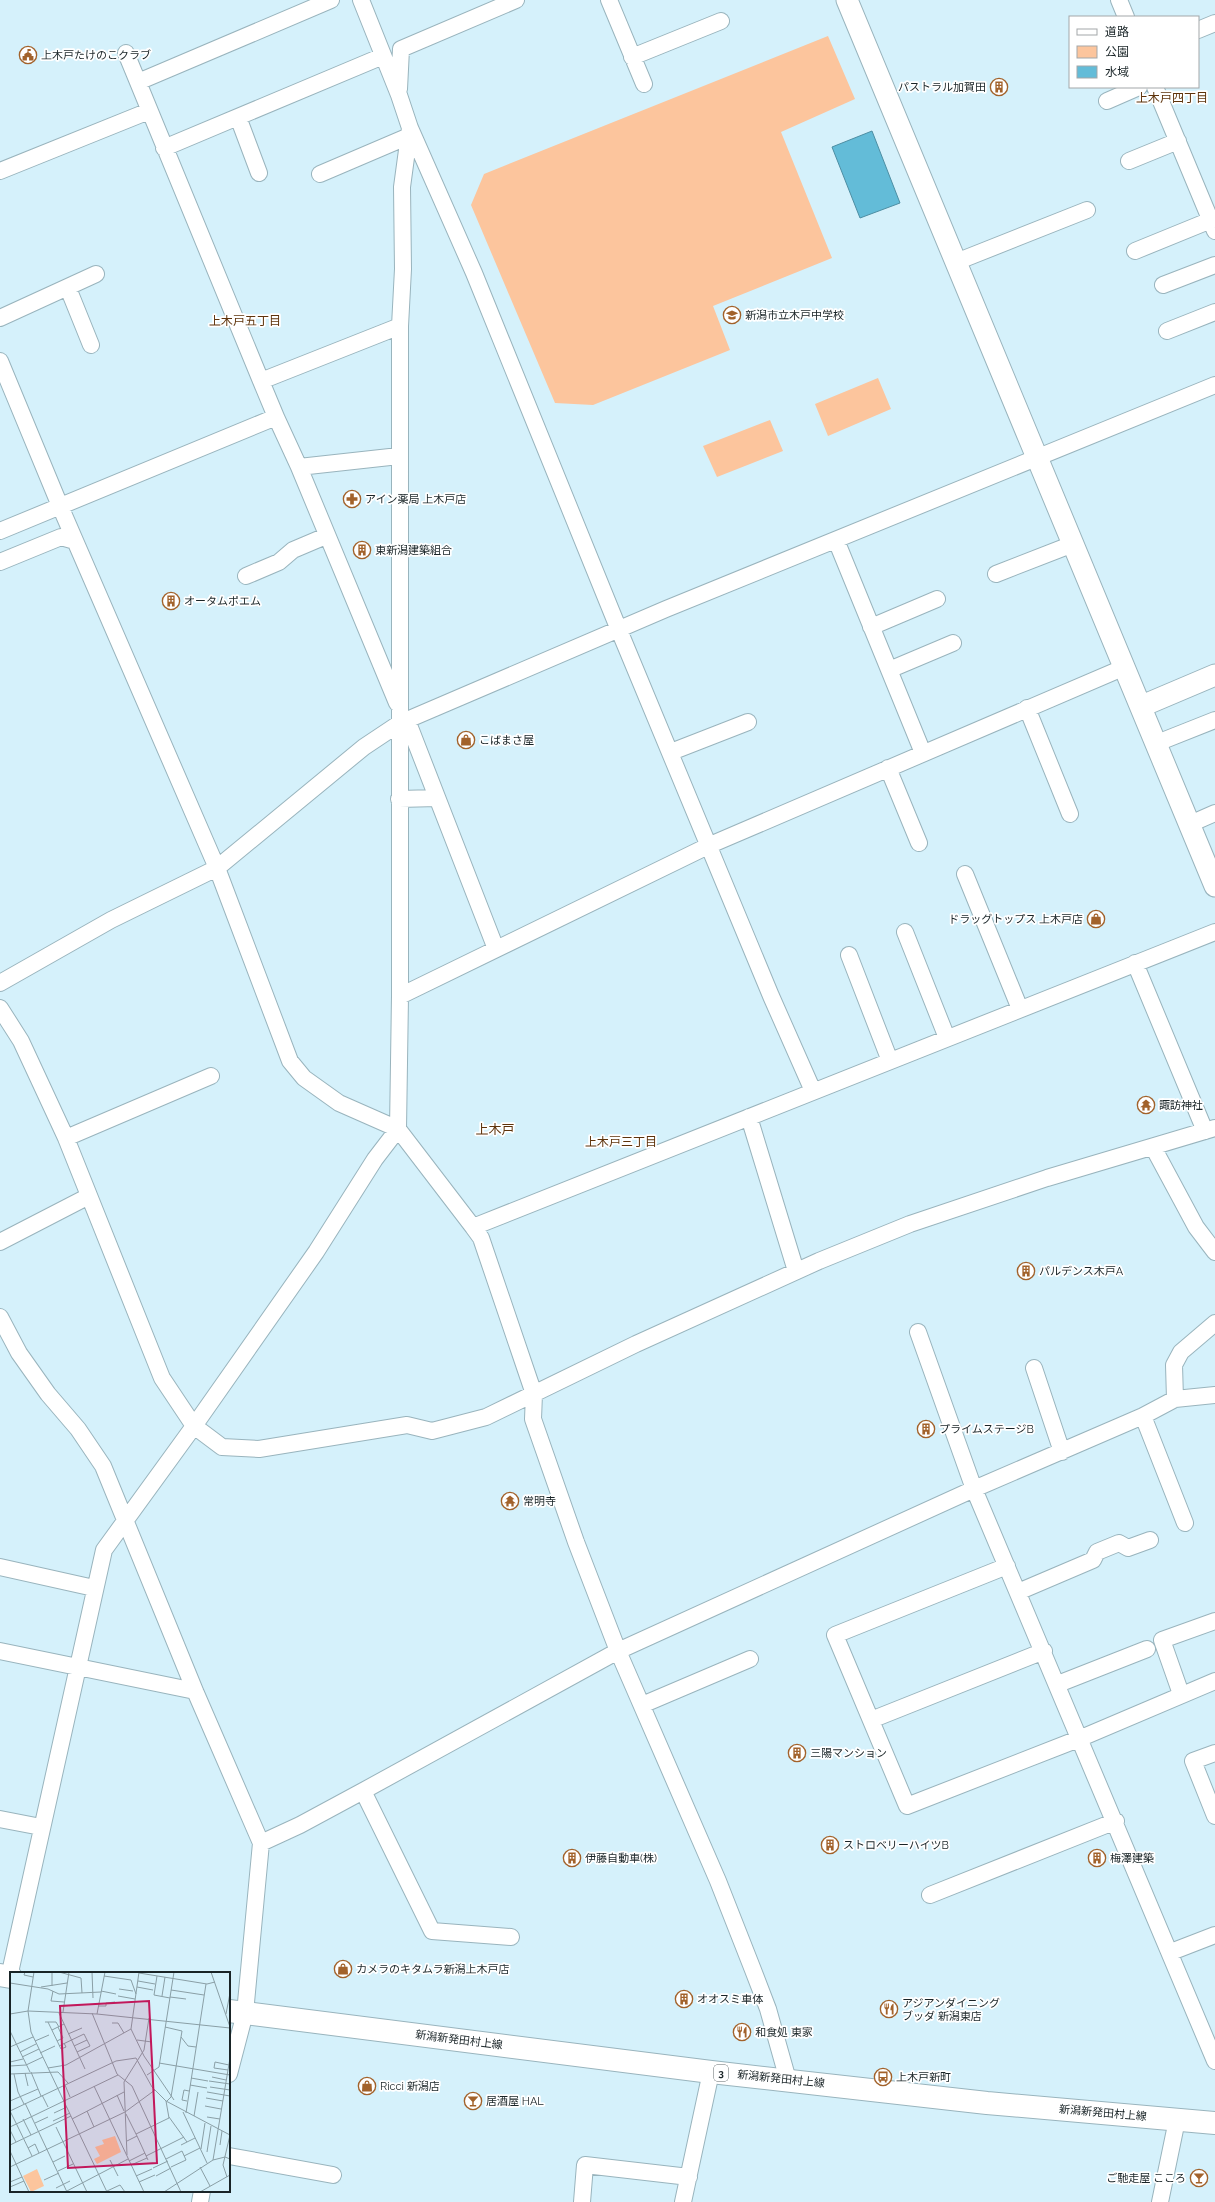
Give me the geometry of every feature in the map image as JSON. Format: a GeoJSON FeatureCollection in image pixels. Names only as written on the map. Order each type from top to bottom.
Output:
{"type":"FeatureCollection","features":[{"type":"Feature","properties":{"kind":"main road","name":"新潟新発田村上線"},"geometry":{"type":"LineString","coordinates":[[237,2012],[711,2072],[987,2103],[1215,2123]]}},
{"type":"Feature","properties":{"kind":"street"},"geometry":{"type":"LineString","coordinates":[[138,82],[331,0]]}},
{"type":"Feature","properties":{"kind":"street"},"geometry":{"type":"LineString","coordinates":[[360,0],[399,94],[410,132],[474,273],[619,630],[710,845],[771,996],[813,1091]]}},
{"type":"Feature","properties":{"kind":"street"},"geometry":{"type":"LineString","coordinates":[[399,94],[401,49],[516,0]]}},
{"type":"Feature","properties":{"kind":"street"},"geometry":{"type":"LineString","coordinates":[[609,0],[644,84]]}},
{"type":"Feature","properties":{"kind":"street"},"geometry":{"type":"LineString","coordinates":[[847,0],[1073,544],[1142,706],[1215,886]]}},
{"type":"Feature","properties":{"kind":"street"},"geometry":{"type":"LineString","coordinates":[[1119,0],[1126,16]]}},
{"type":"Feature","properties":{"kind":"street"},"geometry":{"type":"LineString","coordinates":[[632,57],[722,21]]}},
{"type":"Feature","properties":{"kind":"street"},"geometry":{"type":"LineString","coordinates":[[1199,30],[1215,23]]}},
{"type":"Feature","properties":{"kind":"street"},"geometry":{"type":"LineString","coordinates":[[126,53],[276,417],[299,467],[326,536],[437,798],[496,949]]}},
{"type":"Feature","properties":{"kind":"street"},"geometry":{"type":"LineString","coordinates":[[164,148],[383,56]]}},
{"type":"Feature","properties":{"kind":"street"},"geometry":{"type":"LineString","coordinates":[[1107,101],[1137,88]]}},
{"type":"Feature","properties":{"kind":"street"},"geometry":{"type":"LineString","coordinates":[[1135,251],[1213,226],[1156,88]]}},
{"type":"Feature","properties":{"kind":"street"},"geometry":{"type":"LineString","coordinates":[[0,171],[149,111]]}},
{"type":"Feature","properties":{"kind":"street"},"geometry":{"type":"LineString","coordinates":[[238,117],[259,173]]}},
{"type":"Feature","properties":{"kind":"street"},"geometry":{"type":"LineString","coordinates":[[320,174],[410,132]]}},
{"type":"Feature","properties":{"kind":"street"},"geometry":{"type":"LineString","coordinates":[[7,1976],[94,1588],[104,1550],[194,1426],[316,1252],[375,1159],[398,1129],[400,996],[399,799],[402,718],[399,456],[400,326],[403,269],[402,187],[410,132]]}},
{"type":"Feature","properties":{"kind":"street"},"geometry":{"type":"LineString","coordinates":[[1129,161],[1178,141]]}},
{"type":"Feature","properties":{"kind":"street"},"geometry":{"type":"LineString","coordinates":[[956,262],[1087,210]]}},
{"type":"Feature","properties":{"kind":"street"},"geometry":{"type":"LineString","coordinates":[[1163,286],[1215,265]]}},
{"type":"Feature","properties":{"kind":"street"},"geometry":{"type":"LineString","coordinates":[[0,318],[96,274]]}},
{"type":"Feature","properties":{"kind":"street"},"geometry":{"type":"LineString","coordinates":[[68,288],[91,345]]}},
{"type":"Feature","properties":{"kind":"street"},"geometry":{"type":"LineString","coordinates":[[1167,331],[1215,312]]}},
{"type":"Feature","properties":{"kind":"street"},"geometry":{"type":"LineString","coordinates":[[261,381],[400,326]]}},
{"type":"Feature","properties":{"kind":"street"},"geometry":{"type":"LineString","coordinates":[[0,362],[75,541],[217,868],[290,1061],[304,1078],[339,1103],[398,1129],[439,1185],[481,1238],[534,1394],[533,1418],[550,1471],[618,1651],[718,1881],[753,1970],[768,2009],[788,2080]]}},
{"type":"Feature","properties":{"kind":"street"},"geometry":{"type":"LineString","coordinates":[[0,984],[111,920],[217,868],[364,747],[402,718],[1215,385]]}},
{"type":"Feature","properties":{"kind":"street"},"geometry":{"type":"LineString","coordinates":[[0,531],[276,417]]}},
{"type":"Feature","properties":{"kind":"street"},"geometry":{"type":"LineString","coordinates":[[299,467],[399,456]]}},
{"type":"Feature","properties":{"kind":"street"},"geometry":{"type":"LineString","coordinates":[[246,576],[279,562],[293,550],[326,536]]}},
{"type":"Feature","properties":{"kind":"street"},"geometry":{"type":"LineString","coordinates":[[0,562],[61,537],[75,541]]}},
{"type":"Feature","properties":{"kind":"street"},"geometry":{"type":"LineString","coordinates":[[836,540],[923,753]]}},
{"type":"Feature","properties":{"kind":"street"},"geometry":{"type":"LineString","coordinates":[[996,574],[1073,544]]}},
{"type":"Feature","properties":{"kind":"street"},"geometry":{"type":"LineString","coordinates":[[871,627],[937,599]]}},
{"type":"Feature","properties":{"kind":"street"},"geometry":{"type":"LineString","coordinates":[[889,670],[953,643]]}},
{"type":"Feature","properties":{"kind":"street"},"geometry":{"type":"LineString","coordinates":[[400,996],[710,845],[1125,667]]}},
{"type":"Feature","properties":{"kind":"street"},"geometry":{"type":"LineString","coordinates":[[1142,706],[1215,675]]}},
{"type":"Feature","properties":{"kind":"street"},"geometry":{"type":"LineString","coordinates":[[1027,708],[1070,814]]}},
{"type":"Feature","properties":{"kind":"street"},"geometry":{"type":"LineString","coordinates":[[1157,743],[1215,720]]}},
{"type":"Feature","properties":{"kind":"street"},"geometry":{"type":"LineString","coordinates":[[671,752],[748,722]]}},
{"type":"Feature","properties":{"kind":"street"},"geometry":{"type":"LineString","coordinates":[[888,768],[919,843]]}},
{"type":"Feature","properties":{"kind":"street"},"geometry":{"type":"LineString","coordinates":[[399,799],[437,798]]}},
{"type":"Feature","properties":{"kind":"street"},"geometry":{"type":"LineString","coordinates":[[1190,824],[1215,813]]}},
{"type":"Feature","properties":{"kind":"street"},"geometry":{"type":"LineString","coordinates":[[965,874],[1020,1009]]}},
{"type":"Feature","properties":{"kind":"street"},"geometry":{"type":"LineString","coordinates":[[905,932],[947,1038]]}},
{"type":"Feature","properties":{"kind":"street"},"geometry":{"type":"LineString","coordinates":[[473,1227],[1215,932]]}},
{"type":"Feature","properties":{"kind":"street"},"geometry":{"type":"LineString","coordinates":[[849,955],[890,1061]]}},
{"type":"Feature","properties":{"kind":"street"},"geometry":{"type":"LineString","coordinates":[[0,1008],[21,1041],[66,1138],[162,1378],[194,1426],[222,1447],[259,1449],[407,1424],[432,1431],[486,1417],[636,1344],[796,1272],[916,1222],[1047,1178],[1210,1130],[1135,963]]}},
{"type":"Feature","properties":{"kind":"street"},"geometry":{"type":"LineString","coordinates":[[66,1138],[210,1076]]}},
{"type":"Feature","properties":{"kind":"street"},"geometry":{"type":"LineString","coordinates":[[748,1117],[796,1272]]}},
{"type":"Feature","properties":{"kind":"street"},"geometry":{"type":"LineString","coordinates":[[1153,1147],[1196,1227],[1215,1252]]}},
{"type":"Feature","properties":{"kind":"street"},"geometry":{"type":"LineString","coordinates":[[0,1242],[89,1196]]}},
{"type":"Feature","properties":{"kind":"street"},"geometry":{"type":"LineString","coordinates":[[0,1317],[19,1353],[48,1394],[78,1429],[103,1466],[195,1691],[261,1843],[230,2066]]}},
{"type":"Feature","properties":{"kind":"street"},"geometry":{"type":"LineString","coordinates":[[1175,1399],[1174,1365],[1181,1352],[1215,1323]]}},
{"type":"Feature","properties":{"kind":"street"},"geometry":{"type":"LineString","coordinates":[[918,1332],[974,1489],[1116,1821],[1215,2061]]}},
{"type":"Feature","properties":{"kind":"street"},"geometry":{"type":"LineString","coordinates":[[1034,1368],[1062,1452]]}},
{"type":"Feature","properties":{"kind":"street"},"geometry":{"type":"LineString","coordinates":[[261,1843],[300,1825],[618,1651],[974,1489],[1143,1416],[1175,1399],[1215,1395]]}},
{"type":"Feature","properties":{"kind":"street"},"geometry":{"type":"LineString","coordinates":[[1143,1416],[1185,1524]]}},
{"type":"Feature","properties":{"kind":"street"},"geometry":{"type":"LineString","coordinates":[[1018,1592],[1093,1560],[1097,1552],[1119,1543],[1128,1548],[1150,1540]]}},
{"type":"Feature","properties":{"kind":"street"},"geometry":{"type":"LineString","coordinates":[[1007,1566],[835,1635],[907,1806],[1081,1738],[1181,1694],[1215,1681]]}},
{"type":"Feature","properties":{"kind":"street"},"geometry":{"type":"LineString","coordinates":[[0,1567],[94,1588]]}},
{"type":"Feature","properties":{"kind":"street"},"geometry":{"type":"LineString","coordinates":[[1181,1694],[1162,1640],[1215,1620]]}},
{"type":"Feature","properties":{"kind":"street"},"geometry":{"type":"LineString","coordinates":[[1058,1684],[1147,1649]]}},
{"type":"Feature","properties":{"kind":"street"},"geometry":{"type":"LineString","coordinates":[[0,1651],[195,1691]]}},
{"type":"Feature","properties":{"kind":"street"},"geometry":{"type":"LineString","coordinates":[[871,1720],[1044,1651]]}},
{"type":"Feature","properties":{"kind":"street"},"geometry":{"type":"LineString","coordinates":[[642,1705],[750,1659]]}},
{"type":"Feature","properties":{"kind":"street"},"geometry":{"type":"LineString","coordinates":[[1215,1753],[1192,1762],[1215,1816]]}},
{"type":"Feature","properties":{"kind":"street"},"geometry":{"type":"LineString","coordinates":[[363,1791],[432,1931],[511,1937]]}},
{"type":"Feature","properties":{"kind":"street"},"geometry":{"type":"LineString","coordinates":[[0,1819],[41,1827]]}},
{"type":"Feature","properties":{"kind":"street"},"geometry":{"type":"LineString","coordinates":[[930,1895],[1116,1821]]}},
{"type":"Feature","properties":{"kind":"street"},"geometry":{"type":"LineString","coordinates":[[1171,1952],[1215,1935]]}},
{"type":"Feature","properties":{"kind":"street"},"geometry":{"type":"LineString","coordinates":[[683,2202],[711,2072]]}},
{"type":"Feature","properties":{"kind":"street"},"geometry":{"type":"LineString","coordinates":[[1160,2202],[1177,2120]]}},
{"type":"Feature","properties":{"kind":"street"},"geometry":{"type":"LineString","coordinates":[[230,2156],[333,2175]]}},
{"type":"Feature","properties":{"kind":"street"},"geometry":{"type":"LineString","coordinates":[[582,2202],[585,2165],[689,2177]]}},
{"type":"Feature","properties":{"kind":"street"},"geometry":{"type":"LineString","coordinates":[[200,2202],[202,2192]]}},
{"type":"Feature","properties":{"kind":"green space"},"geometry":{"type":"Polygon","coordinates":[[[828,36],[855,99],[781,132],[832,258],[713,306],[730,350],[593,405],[555,403],[471,205],[484,174],[828,36]]]}},
{"type":"Feature","properties":{"kind":"green space"},"geometry":{"type":"Polygon","coordinates":[[[878,378],[891,409],[828,436],[815,404],[878,378]]]}},
{"type":"Feature","properties":{"kind":"green space"},"geometry":{"type":"Polygon","coordinates":[[[770,420],[783,451],[717,477],[703,446],[770,420]]]}},
{"type":"Feature","properties":{"kind":"water"},"geometry":{"type":"Polygon","coordinates":[[[872,131],[900,203],[860,218],[832,147],[872,131]]]}},
{"type":"Feature","properties":{"kind":"place","name":"上木戸たけのこクラブ"},"geometry":{"type":"Point","coordinates":[28,55]}},
{"type":"Feature","properties":{"kind":"place","name":"パストラル加賀田"},"geometry":{"type":"Point","coordinates":[999,87]}},
{"type":"Feature","properties":{"kind":"place","name":"新潟市立木戸中学校"},"geometry":{"type":"Point","coordinates":[732,315]}},
{"type":"Feature","properties":{"kind":"place","name":"アイン薬局 上木戸店"},"geometry":{"type":"Point","coordinates":[352,499]}},
{"type":"Feature","properties":{"kind":"place","name":"東新潟建築組合"},"geometry":{"type":"Point","coordinates":[362,550]}},
{"type":"Feature","properties":{"kind":"place","name":"オータムポエム"},"geometry":{"type":"Point","coordinates":[171,601]}},
{"type":"Feature","properties":{"kind":"place","name":"こばまさ屋"},"geometry":{"type":"Point","coordinates":[466,740]}},
{"type":"Feature","properties":{"kind":"place","name":"ドラッグトップス 上木戸店"},"geometry":{"type":"Point","coordinates":[1096,919]}},
{"type":"Feature","properties":{"kind":"place","name":"諏訪神社"},"geometry":{"type":"Point","coordinates":[1146,1105]}},
{"type":"Feature","properties":{"kind":"place","name":"パルデンス木戸A"},"geometry":{"type":"Point","coordinates":[1026,1271]}},
{"type":"Feature","properties":{"kind":"place","name":"プライムステージB"},"geometry":{"type":"Point","coordinates":[926,1429]}},
{"type":"Feature","properties":{"kind":"place","name":"常明寺"},"geometry":{"type":"Point","coordinates":[510,1501]}},
{"type":"Feature","properties":{"kind":"place","name":"三陽マンション"},"geometry":{"type":"Point","coordinates":[797,1753]}},
{"type":"Feature","properties":{"kind":"place","name":"ストロベリーハイツB"},"geometry":{"type":"Point","coordinates":[830,1845]}},
{"type":"Feature","properties":{"kind":"place","name":"伊藤自動車(株)"},"geometry":{"type":"Point","coordinates":[572,1858]}},
{"type":"Feature","properties":{"kind":"place","name":"梅澤建築"},"geometry":{"type":"Point","coordinates":[1097,1858]}},
{"type":"Feature","properties":{"kind":"place","name":"カメラのキタムラ新潟上木戸店"},"geometry":{"type":"Point","coordinates":[343,1969]}},
{"type":"Feature","properties":{"kind":"place","name":"オオスミ車体"},"geometry":{"type":"Point","coordinates":[684,1999]}},
{"type":"Feature","properties":{"kind":"place","name":"アジアンダイニング ブッダ 新潟東店"},"geometry":{"type":"Point","coordinates":[889,2009]}},
{"type":"Feature","properties":{"kind":"place","name":"和食処 東家"},"geometry":{"type":"Point","coordinates":[742,2032]}},
{"type":"Feature","properties":{"kind":"place","name":"上木戸新町"},"geometry":{"type":"Point","coordinates":[883,2077]}},
{"type":"Feature","properties":{"kind":"place","name":"Ricci 新潟店"},"geometry":{"type":"Point","coordinates":[367,2086]}},
{"type":"Feature","properties":{"kind":"place","name":"居酒屋 HAL"},"geometry":{"type":"Point","coordinates":[473,2101]}},
{"type":"Feature","properties":{"kind":"place","name":"ご馳走屋 こころ"},"geometry":{"type":"Point","coordinates":[1199,2178]}},
{"type":"Feature","properties":{"kind":"district","name":"上木戸四丁目"},"geometry":{"type":"Point","coordinates":[1172,98]}},
{"type":"Feature","properties":{"kind":"district","name":"上木戸五丁目"},"geometry":{"type":"Point","coordinates":[245,321]}},
{"type":"Feature","properties":{"kind":"district","name":"上木戸"},"geometry":{"type":"Point","coordinates":[495,1129]}},
{"type":"Feature","properties":{"kind":"district","name":"上木戸三丁目"},"geometry":{"type":"Point","coordinates":[621,1142]}}]}
